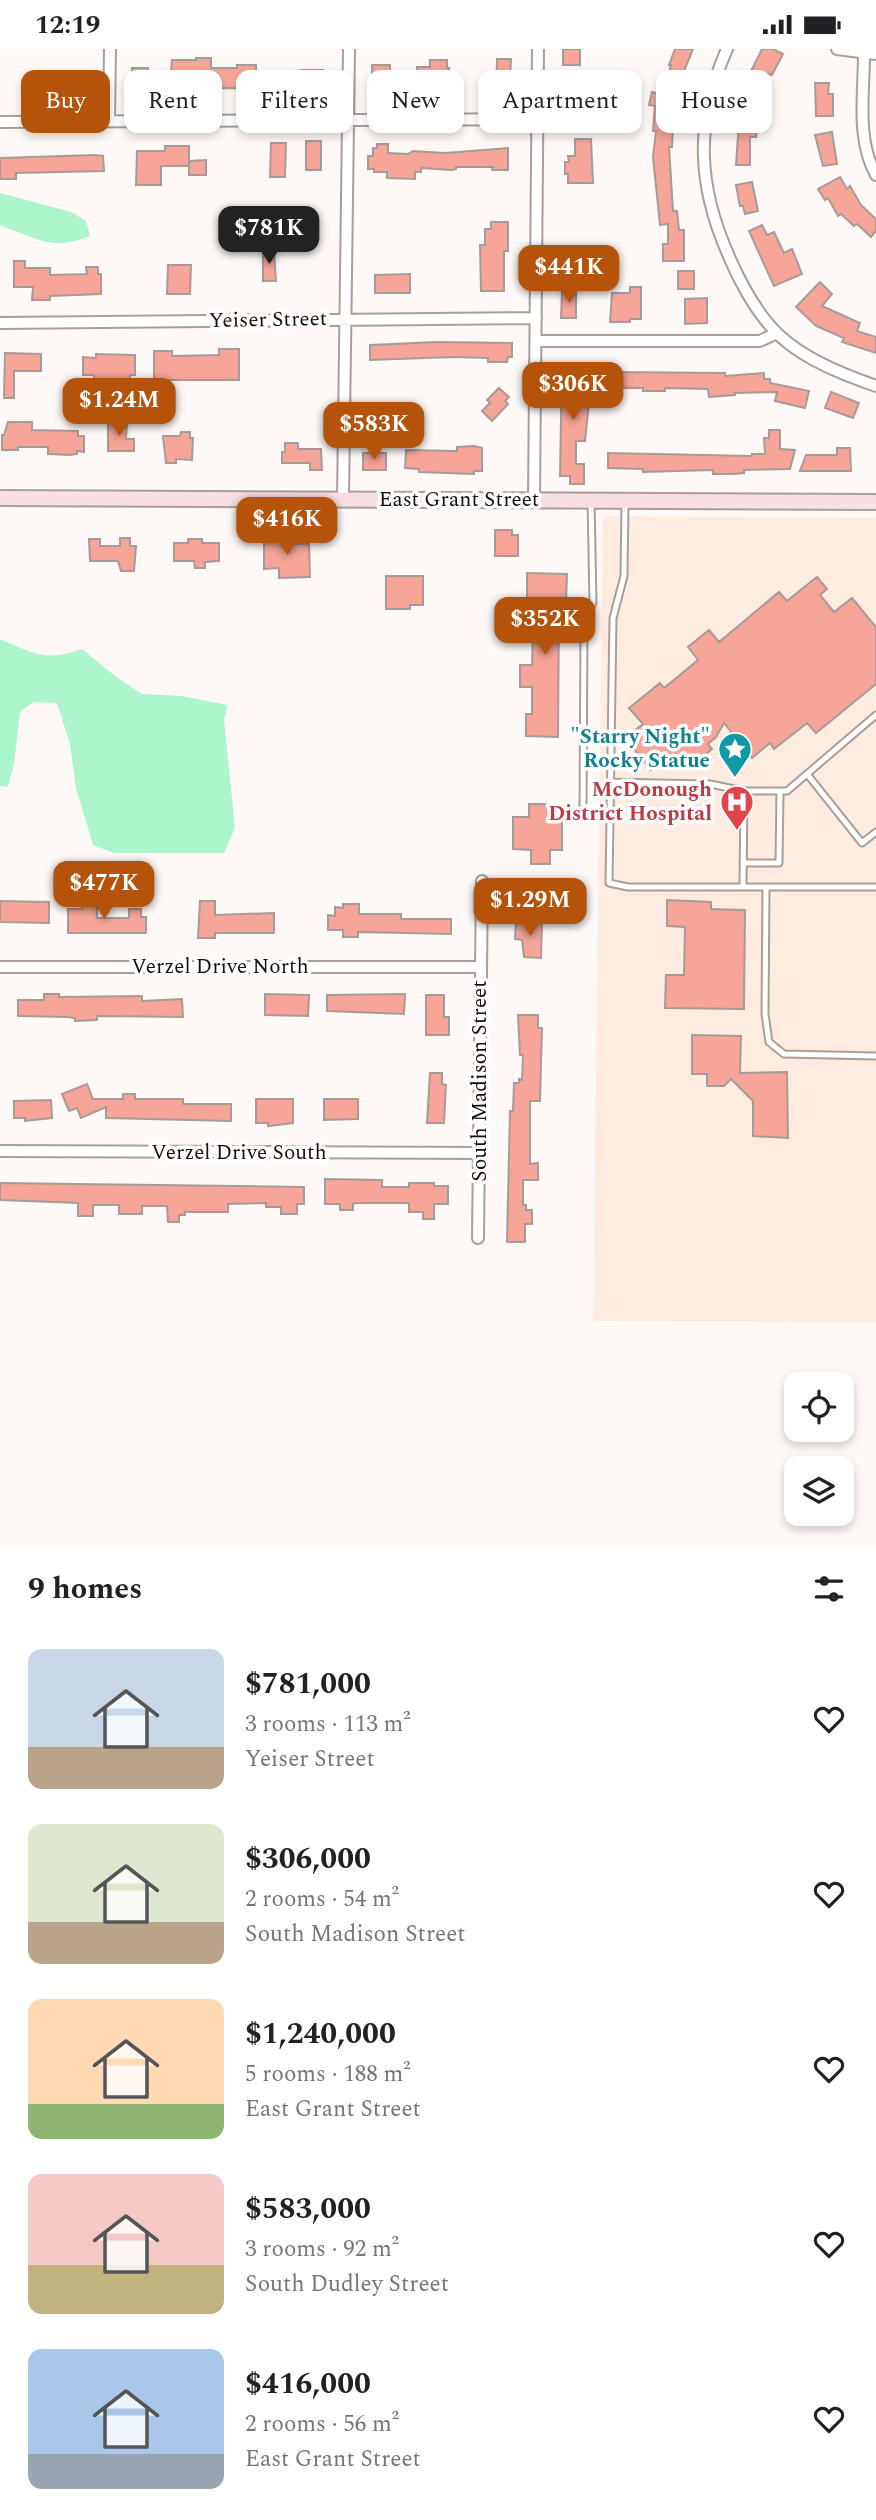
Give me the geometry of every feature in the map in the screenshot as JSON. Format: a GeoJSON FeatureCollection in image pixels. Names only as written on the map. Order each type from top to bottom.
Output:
{"type":"FeatureCollection","features":[{"type":"Feature","properties":{"kind":"main road","name":"East Grant Street"},"geometry":{"type":"LineString","coordinates":[[0,498],[876,502]]}},
{"type":"Feature","properties":{"kind":"street"},"geometry":{"type":"LineString","coordinates":[[110,49],[110,70]]}},
{"type":"Feature","properties":{"kind":"street"},"geometry":{"type":"LineString","coordinates":[[349,49],[349,70]]}},
{"type":"Feature","properties":{"kind":"street"},"geometry":{"type":"LineString","coordinates":[[538,49],[538,70]]}},
{"type":"Feature","properties":{"kind":"street"},"geometry":{"type":"LineString","coordinates":[[727,49],[712,87],[703,137],[708,199],[718,233],[750,299],[777,333],[825,365],[876,386]]}},
{"type":"Feature","properties":{"kind":"street"},"geometry":{"type":"LineString","coordinates":[[837,49],[870,54],[863,135],[876,175]]}},
{"type":"Feature","properties":{"kind":"street"},"geometry":{"type":"LineString","coordinates":[[353,118],[478,118]]}},
{"type":"Feature","properties":{"kind":"street"},"geometry":{"type":"LineString","coordinates":[[110,121],[236,119]]}},
{"type":"Feature","properties":{"kind":"street"},"geometry":{"type":"LineString","coordinates":[[0,122],[21,122]]}},
{"type":"Feature","properties":{"kind":"street"},"geometry":{"type":"LineString","coordinates":[[343,499],[348,133]]}},
{"type":"Feature","properties":{"kind":"street"},"geometry":{"type":"LineString","coordinates":[[534,500],[537,133]]}},
{"type":"Feature","properties":{"kind":"street","name":"Yeiser Street"},"geometry":{"type":"LineString","coordinates":[[0,323],[536,317]]}},
{"type":"Feature","properties":{"kind":"street"},"geometry":{"type":"LineString","coordinates":[[536,341],[760,341],[777,333]]}},
{"type":"Feature","properties":{"kind":"street","name":"South Madison Street"},"geometry":{"type":"LineString","coordinates":[[478,1238],[482,881]]}},
{"type":"Feature","properties":{"kind":"street","name":"Verzel Drive North"},"geometry":{"type":"LineString","coordinates":[[0,967],[481,967]]}},
{"type":"Feature","properties":{"kind":"street","name":"Verzel Drive South"},"geometry":{"type":"LineString","coordinates":[[0,1151],[479,1153]]}},
{"type":"Feature","properties":{"kind":"lane"},"geometry":{"type":"LineString","coordinates":[[583,811],[584,627],[593,602],[591,501]]}},
{"type":"Feature","properties":{"kind":"lane"},"geometry":{"type":"LineString","coordinates":[[625,502],[624,576],[613,618],[609,883],[628,887],[876,887]]}},
{"type":"Feature","properties":{"kind":"lane"},"geometry":{"type":"LineString","coordinates":[[610,782],[710,784],[744,791],[787,791],[876,715]]}},
{"type":"Feature","properties":{"kind":"lane"},"geometry":{"type":"LineString","coordinates":[[807,774],[862,843],[876,832]]}},
{"type":"Feature","properties":{"kind":"lane"},"geometry":{"type":"LineString","coordinates":[[743,887],[744,791]]}},
{"type":"Feature","properties":{"kind":"lane"},"geometry":{"type":"LineString","coordinates":[[743,863],[779,863],[780,791]]}},
{"type":"Feature","properties":{"kind":"lane"},"geometry":{"type":"LineString","coordinates":[[766,887],[766,1033],[769,1042],[775,1050],[784,1054],[876,1056]]}},
{"type":"Feature","properties":{"kind":"shaded area","name":"McDonough District Hospital"},"geometry":{"type":"Polygon","coordinates":[[[603,516],[876,518],[876,1322],[593,1321],[603,516]]]}},
{"type":"Feature","properties":{"kind":"green space"},"geometry":{"type":"Polygon","coordinates":[[[0,193],[71,212],[86,221],[90,236],[66,243],[48,242],[0,225],[0,193]]]}},
{"type":"Feature","properties":{"kind":"green space"},"geometry":{"type":"Polygon","coordinates":[[[0,639],[22,649],[49,656],[82,649],[142,694],[181,696],[228,705],[224,720],[235,828],[224,853],[114,853],[93,845],[76,788],[70,744],[57,703],[33,702],[20,712],[14,764],[8,787],[0,786],[0,639]]]}},
{"type":"Feature","properties":{"kind":"building"},"geometry":{"type":"Polygon","coordinates":[[[563,49],[580,49],[580,65],[563,65],[563,49]]]}},
{"type":"Feature","properties":{"kind":"building"},"geometry":{"type":"Polygon","coordinates":[[[675,49],[693,49],[684,70],[670,70],[675,49]]]}},
{"type":"Feature","properties":{"kind":"building"},"geometry":{"type":"Polygon","coordinates":[[[762,49],[773,49],[783,54],[772,75],[772,70],[752,70],[762,49]]]}},
{"type":"Feature","properties":{"kind":"building"},"geometry":{"type":"Polygon","coordinates":[[[211,58],[211,68],[256,65],[256,70],[236,70],[236,88],[222,88],[222,70],[171,70],[172,60],[211,58]]]}},
{"type":"Feature","properties":{"kind":"building"},"geometry":{"type":"Polygon","coordinates":[[[497,59],[511,59],[510,70],[497,70],[497,59]]]}},
{"type":"Feature","properties":{"kind":"building"},"geometry":{"type":"Polygon","coordinates":[[[430,60],[447,60],[449,70],[417,70],[417,67],[430,67],[430,60]]]}},
{"type":"Feature","properties":{"kind":"building"},"geometry":{"type":"Polygon","coordinates":[[[372,65],[390,65],[390,70],[372,70],[372,65]]]}},
{"type":"Feature","properties":{"kind":"building"},"geometry":{"type":"Polygon","coordinates":[[[132,68],[148,68],[148,70],[132,68]]]}},
{"type":"Feature","properties":{"kind":"building"},"geometry":{"type":"Polygon","coordinates":[[[815,83],[829,83],[828,94],[833,94],[833,116],[816,116],[815,83]]]}},
{"type":"Feature","properties":{"kind":"building"},"geometry":{"type":"Polygon","coordinates":[[[652,92],[656,93],[656,131],[653,131],[655,106],[649,105],[652,92]]]}},
{"type":"Feature","properties":{"kind":"building"},"geometry":{"type":"Polygon","coordinates":[[[656,131],[673,133],[672,147],[669,147],[673,211],[677,211],[679,230],[684,230],[684,261],[663,261],[663,244],[668,244],[668,224],[660,225],[653,157],[656,131]]]}},
{"type":"Feature","properties":{"kind":"building"},"geometry":{"type":"Polygon","coordinates":[[[832,132],[837,164],[823,166],[815,135],[832,132]]]}},
{"type":"Feature","properties":{"kind":"building"},"geometry":{"type":"Polygon","coordinates":[[[738,133],[757,133],[756,137],[750,137],[750,165],[736,165],[738,133]]]}},
{"type":"Feature","properties":{"kind":"building"},"geometry":{"type":"Polygon","coordinates":[[[575,139],[591,139],[593,183],[568,183],[565,162],[569,162],[568,156],[575,156],[575,139]]]}},
{"type":"Feature","properties":{"kind":"building"},"geometry":{"type":"Polygon","coordinates":[[[306,141],[321,141],[321,170],[306,170],[306,141]]]}},
{"type":"Feature","properties":{"kind":"building"},"geometry":{"type":"Polygon","coordinates":[[[271,143],[286,143],[285,177],[270,177],[271,143]]]}},
{"type":"Feature","properties":{"kind":"building"},"geometry":{"type":"Polygon","coordinates":[[[377,144],[388,144],[388,153],[408,154],[413,151],[445,153],[508,148],[508,170],[492,170],[493,167],[456,167],[452,170],[421,168],[421,172],[415,172],[415,179],[387,178],[387,172],[368,169],[368,156],[373,156],[373,148],[377,148],[377,144]]]}},
{"type":"Feature","properties":{"kind":"building"},"geometry":{"type":"Polygon","coordinates":[[[165,146],[189,146],[189,166],[161,166],[161,185],[136,185],[137,151],[165,151],[165,146]]]}},
{"type":"Feature","properties":{"kind":"building"},"geometry":{"type":"Polygon","coordinates":[[[103,156],[104,171],[16,173],[16,179],[0,179],[0,158],[103,156]]]}},
{"type":"Feature","properties":{"kind":"building"},"geometry":{"type":"Polygon","coordinates":[[[206,160],[206,175],[189,175],[189,161],[206,160]]]}},
{"type":"Feature","properties":{"kind":"building"},"geometry":{"type":"Polygon","coordinates":[[[840,177],[847,189],[850,186],[861,205],[876,219],[876,231],[871,237],[857,224],[854,226],[841,214],[838,216],[828,198],[825,200],[818,189],[840,177]]]}},
{"type":"Feature","properties":{"kind":"building"},"geometry":{"type":"Polygon","coordinates":[[[752,182],[758,211],[745,214],[743,206],[740,206],[736,185],[752,182]]]}},
{"type":"Feature","properties":{"kind":"building"},"geometry":{"type":"Polygon","coordinates":[[[491,222],[508,222],[508,251],[504,251],[504,291],[481,291],[480,245],[485,245],[485,229],[491,229],[491,222]]]}},
{"type":"Feature","properties":{"kind":"building"},"geometry":{"type":"Polygon","coordinates":[[[762,225],[767,235],[774,232],[784,253],[792,249],[802,274],[774,286],[749,231],[762,225]]]}},
{"type":"Feature","properties":{"kind":"building"},"geometry":{"type":"Polygon","coordinates":[[[263,251],[274,251],[276,281],[263,281],[263,251]]]}},
{"type":"Feature","properties":{"kind":"building"},"geometry":{"type":"Polygon","coordinates":[[[562,252],[587,255],[587,267],[578,267],[578,273],[562,273],[562,252]]]}},
{"type":"Feature","properties":{"kind":"building"},"geometry":{"type":"Polygon","coordinates":[[[14,261],[25,261],[25,268],[50,268],[50,275],[87,274],[86,267],[98,267],[98,274],[101,274],[101,294],[50,296],[50,300],[32,300],[33,287],[14,287],[14,261]]]}},
{"type":"Feature","properties":{"kind":"building"},"geometry":{"type":"Polygon","coordinates":[[[168,265],[191,265],[190,294],[167,294],[168,265]]]}},
{"type":"Feature","properties":{"kind":"building"},"geometry":{"type":"Polygon","coordinates":[[[678,271],[694,271],[694,289],[678,289],[678,271]]]}},
{"type":"Feature","properties":{"kind":"building"},"geometry":{"type":"Polygon","coordinates":[[[410,274],[410,293],[375,293],[375,275],[410,274]]]}},
{"type":"Feature","properties":{"kind":"building"},"geometry":{"type":"Polygon","coordinates":[[[820,282],[832,294],[822,306],[860,323],[857,331],[876,337],[876,353],[842,342],[844,338],[816,326],[796,307],[820,282]]]}},
{"type":"Feature","properties":{"kind":"building"},"geometry":{"type":"Polygon","coordinates":[[[630,287],[641,287],[641,319],[610,322],[612,293],[630,293],[630,287]]]}},
{"type":"Feature","properties":{"kind":"building"},"geometry":{"type":"Polygon","coordinates":[[[562,292],[576,292],[576,318],[561,318],[562,292]]]}},
{"type":"Feature","properties":{"kind":"building"},"geometry":{"type":"Polygon","coordinates":[[[707,298],[707,323],[685,324],[685,299],[707,298]]]}},
{"type":"Feature","properties":{"kind":"building"},"geometry":{"type":"Polygon","coordinates":[[[512,343],[512,357],[508,357],[507,362],[488,362],[488,358],[454,357],[370,360],[370,345],[512,343]]]}},
{"type":"Feature","properties":{"kind":"building"},"geometry":{"type":"Polygon","coordinates":[[[219,349],[239,349],[239,380],[169,380],[169,383],[154,383],[154,351],[172,351],[172,356],[219,355],[219,349]]]}},
{"type":"Feature","properties":{"kind":"building"},"geometry":{"type":"Polygon","coordinates":[[[5,353],[41,354],[41,371],[14,371],[14,398],[4,398],[5,353]]]}},
{"type":"Feature","properties":{"kind":"building"},"geometry":{"type":"Polygon","coordinates":[[[96,354],[135,355],[135,375],[130,375],[130,386],[94,387],[94,375],[83,375],[83,357],[96,358],[96,354]]]}},
{"type":"Feature","properties":{"kind":"building"},"geometry":{"type":"Polygon","coordinates":[[[562,364],[591,364],[590,375],[578,375],[577,402],[589,402],[585,441],[576,441],[576,464],[584,464],[584,484],[570,484],[570,476],[560,476],[562,364]]]}},
{"type":"Feature","properties":{"kind":"building"},"geometry":{"type":"Polygon","coordinates":[[[611,372],[725,373],[725,376],[764,373],[764,379],[770,379],[770,383],[809,391],[805,408],[775,401],[777,392],[709,397],[708,389],[665,388],[665,391],[643,391],[643,388],[611,388],[611,372]]]}},
{"type":"Feature","properties":{"kind":"building"},"geometry":{"type":"Polygon","coordinates":[[[499,388],[509,397],[505,401],[508,404],[492,421],[482,411],[490,403],[487,400],[499,388]]]}},
{"type":"Feature","properties":{"kind":"building"},"geometry":{"type":"Polygon","coordinates":[[[831,392],[859,403],[853,418],[825,408],[831,392]]]}},
{"type":"Feature","properties":{"kind":"building"},"geometry":{"type":"Polygon","coordinates":[[[364,411],[383,412],[383,420],[391,420],[391,430],[365,428],[364,411]]]}},
{"type":"Feature","properties":{"kind":"building"},"geometry":{"type":"Polygon","coordinates":[[[8,422],[32,422],[32,430],[78,431],[78,436],[84,436],[84,452],[77,451],[77,454],[70,455],[48,454],[48,447],[2,450],[2,435],[8,422]]]}},
{"type":"Feature","properties":{"kind":"building"},"geometry":{"type":"Polygon","coordinates":[[[108,423],[127,423],[126,439],[134,439],[134,451],[108,451],[108,423]]]}},
{"type":"Feature","properties":{"kind":"building"},"geometry":{"type":"Polygon","coordinates":[[[769,430],[780,430],[780,449],[795,450],[790,469],[713,474],[713,470],[643,472],[643,469],[608,468],[608,453],[765,454],[764,438],[769,438],[769,430]]]}},
{"type":"Feature","properties":{"kind":"building"},"geometry":{"type":"Polygon","coordinates":[[[181,432],[190,432],[190,438],[193,438],[192,460],[176,459],[176,463],[166,463],[163,436],[180,436],[181,432]]]}},
{"type":"Feature","properties":{"kind":"building"},"geometry":{"type":"Polygon","coordinates":[[[285,443],[298,443],[298,449],[321,449],[322,470],[310,470],[310,463],[282,463],[285,443]]]}},
{"type":"Feature","properties":{"kind":"building"},"geometry":{"type":"Polygon","coordinates":[[[457,447],[482,448],[482,471],[474,471],[474,474],[419,472],[419,469],[405,468],[406,450],[457,451],[457,447]]]}},
{"type":"Feature","properties":{"kind":"building"},"geometry":{"type":"Polygon","coordinates":[[[837,448],[850,448],[851,471],[800,471],[806,455],[837,455],[837,448]]]}},
{"type":"Feature","properties":{"kind":"building"},"geometry":{"type":"Polygon","coordinates":[[[363,453],[386,453],[386,470],[363,470],[363,453]]]}},
{"type":"Feature","properties":{"kind":"building"},"geometry":{"type":"Polygon","coordinates":[[[495,530],[512,530],[512,535],[518,535],[518,556],[495,556],[495,530]]]}},
{"type":"Feature","properties":{"kind":"building"},"geometry":{"type":"Polygon","coordinates":[[[264,536],[286,536],[289,544],[309,544],[310,577],[279,578],[279,568],[264,569],[264,536]]]}},
{"type":"Feature","properties":{"kind":"building"},"geometry":{"type":"Polygon","coordinates":[[[120,538],[130,538],[130,546],[136,546],[134,571],[121,571],[118,561],[90,561],[89,539],[100,539],[100,546],[120,546],[120,538]]]}},
{"type":"Feature","properties":{"kind":"building"},"geometry":{"type":"Polygon","coordinates":[[[188,539],[202,539],[202,543],[219,543],[219,561],[205,562],[205,568],[195,568],[194,561],[174,561],[174,543],[188,543],[188,539]]]}},
{"type":"Feature","properties":{"kind":"building"},"geometry":{"type":"Polygon","coordinates":[[[527,573],[567,574],[566,603],[559,602],[558,737],[526,736],[526,714],[532,714],[532,687],[520,687],[520,665],[532,665],[533,631],[548,631],[548,602],[527,601],[527,573]]]}},
{"type":"Feature","properties":{"kind":"building"},"geometry":{"type":"Polygon","coordinates":[[[386,576],[423,576],[423,605],[410,605],[410,609],[386,609],[386,576]]]}},
{"type":"Feature","properties":{"kind":"building"},"geometry":{"type":"Polygon","coordinates":[[[817,577],[827,589],[820,595],[834,612],[852,598],[876,627],[876,684],[816,733],[807,723],[774,749],[770,743],[752,758],[724,723],[716,737],[708,744],[712,749],[696,763],[693,759],[682,768],[671,754],[651,770],[625,738],[643,724],[629,708],[660,683],[664,688],[698,660],[688,647],[709,630],[719,642],[779,592],[787,601],[817,577]]]}},
{"type":"Feature","properties":{"kind":"building"},"geometry":{"type":"Polygon","coordinates":[[[529,804],[548,804],[548,817],[562,817],[562,850],[550,850],[550,864],[531,864],[531,850],[513,849],[513,817],[529,817],[529,804]]]}},
{"type":"Feature","properties":{"kind":"building"},"geometry":{"type":"Polygon","coordinates":[[[667,900],[711,902],[711,909],[745,910],[744,1009],[665,1008],[666,975],[684,975],[685,927],[667,926],[667,900]]]}},
{"type":"Feature","properties":{"kind":"building"},"geometry":{"type":"Polygon","coordinates":[[[0,901],[49,902],[49,923],[0,922],[0,901]]]}},
{"type":"Feature","properties":{"kind":"building"},"geometry":{"type":"Polygon","coordinates":[[[82,901],[97,901],[97,918],[129,918],[129,909],[141,909],[141,917],[146,917],[146,933],[68,933],[68,909],[82,909],[82,901]]]}},
{"type":"Feature","properties":{"kind":"building"},"geometry":{"type":"Polygon","coordinates":[[[200,901],[215,901],[215,915],[274,913],[274,933],[215,933],[215,938],[198,938],[200,901]]]}},
{"type":"Feature","properties":{"kind":"building"},"geometry":{"type":"Polygon","coordinates":[[[343,904],[359,904],[359,914],[401,914],[401,919],[451,919],[451,934],[358,932],[358,937],[343,937],[343,930],[328,930],[328,915],[335,916],[335,907],[343,908],[343,904]]]}},
{"type":"Feature","properties":{"kind":"building"},"geometry":{"type":"Polygon","coordinates":[[[516,921],[542,921],[541,958],[524,957],[522,940],[515,939],[516,921]]]}},
{"type":"Feature","properties":{"kind":"building"},"geometry":{"type":"Polygon","coordinates":[[[44,994],[59,994],[59,997],[142,996],[142,1001],[182,999],[183,1017],[97,1016],[97,1020],[75,1021],[75,1018],[68,1017],[18,1016],[18,1000],[44,1000],[44,994]]]}},
{"type":"Feature","properties":{"kind":"building"},"geometry":{"type":"Polygon","coordinates":[[[265,994],[309,995],[308,1016],[265,1015],[265,994]]]}},
{"type":"Feature","properties":{"kind":"building"},"geometry":{"type":"Polygon","coordinates":[[[405,994],[404,1014],[327,1011],[327,995],[405,994]]]}},
{"type":"Feature","properties":{"kind":"building"},"geometry":{"type":"Polygon","coordinates":[[[426,995],[444,995],[444,1017],[449,1017],[449,1035],[426,1035],[426,995]]]}},
{"type":"Feature","properties":{"kind":"building"},"geometry":{"type":"Polygon","coordinates":[[[518,1015],[538,1015],[538,1028],[542,1028],[540,1101],[530,1101],[530,1164],[538,1163],[538,1180],[523,1180],[523,1205],[526,1205],[526,1210],[532,1210],[532,1224],[525,1224],[525,1242],[507,1242],[510,1111],[513,1111],[514,1083],[522,1080],[523,1055],[520,1055],[518,1015]]]}},
{"type":"Feature","properties":{"kind":"building"},"geometry":{"type":"Polygon","coordinates":[[[692,1035],[741,1036],[740,1073],[787,1072],[788,1138],[753,1136],[753,1101],[731,1079],[724,1086],[707,1086],[707,1074],[692,1074],[692,1035]]]}},
{"type":"Feature","properties":{"kind":"building"},"geometry":{"type":"Polygon","coordinates":[[[430,1073],[442,1073],[442,1084],[446,1085],[444,1123],[427,1123],[430,1073]]]}},
{"type":"Feature","properties":{"kind":"building"},"geometry":{"type":"Polygon","coordinates":[[[87,1084],[93,1099],[123,1099],[123,1094],[135,1094],[135,1099],[183,1099],[183,1104],[231,1104],[231,1121],[106,1118],[106,1107],[81,1118],[77,1108],[69,1111],[62,1094],[87,1084]]]}},
{"type":"Feature","properties":{"kind":"building"},"geometry":{"type":"Polygon","coordinates":[[[256,1099],[293,1099],[293,1123],[268,1126],[268,1123],[256,1123],[256,1099]]]}},
{"type":"Feature","properties":{"kind":"building"},"geometry":{"type":"Polygon","coordinates":[[[324,1099],[358,1099],[358,1119],[324,1120],[324,1099]]]}},
{"type":"Feature","properties":{"kind":"building"},"geometry":{"type":"Polygon","coordinates":[[[51,1100],[52,1118],[25,1121],[25,1118],[14,1118],[14,1101],[51,1100]]]}},
{"type":"Feature","properties":{"kind":"building"},"geometry":{"type":"Polygon","coordinates":[[[325,1179],[382,1180],[382,1187],[434,1183],[434,1186],[448,1186],[448,1204],[434,1204],[434,1219],[423,1219],[423,1212],[409,1212],[409,1203],[356,1203],[353,1204],[353,1210],[340,1210],[340,1204],[325,1204],[325,1179]]]}},
{"type":"Feature","properties":{"kind":"building"},"geometry":{"type":"Polygon","coordinates":[[[0,1183],[304,1187],[304,1204],[297,1204],[297,1214],[281,1214],[281,1207],[266,1207],[266,1203],[228,1204],[228,1212],[185,1212],[185,1215],[179,1215],[179,1222],[168,1222],[167,1206],[142,1206],[142,1214],[119,1214],[119,1205],[93,1205],[93,1216],[78,1216],[78,1203],[0,1200],[0,1183]]]}},
{"type":"Feature","properties":{"kind":"place","name":"\"Starry Night\" Rocky Statue"},"geometry":{"type":"Point","coordinates":[735,779]}},
{"type":"Feature","properties":{"kind":"place","name":"McDonough District Hospital"},"geometry":{"type":"Point","coordinates":[737,832]}}]}
